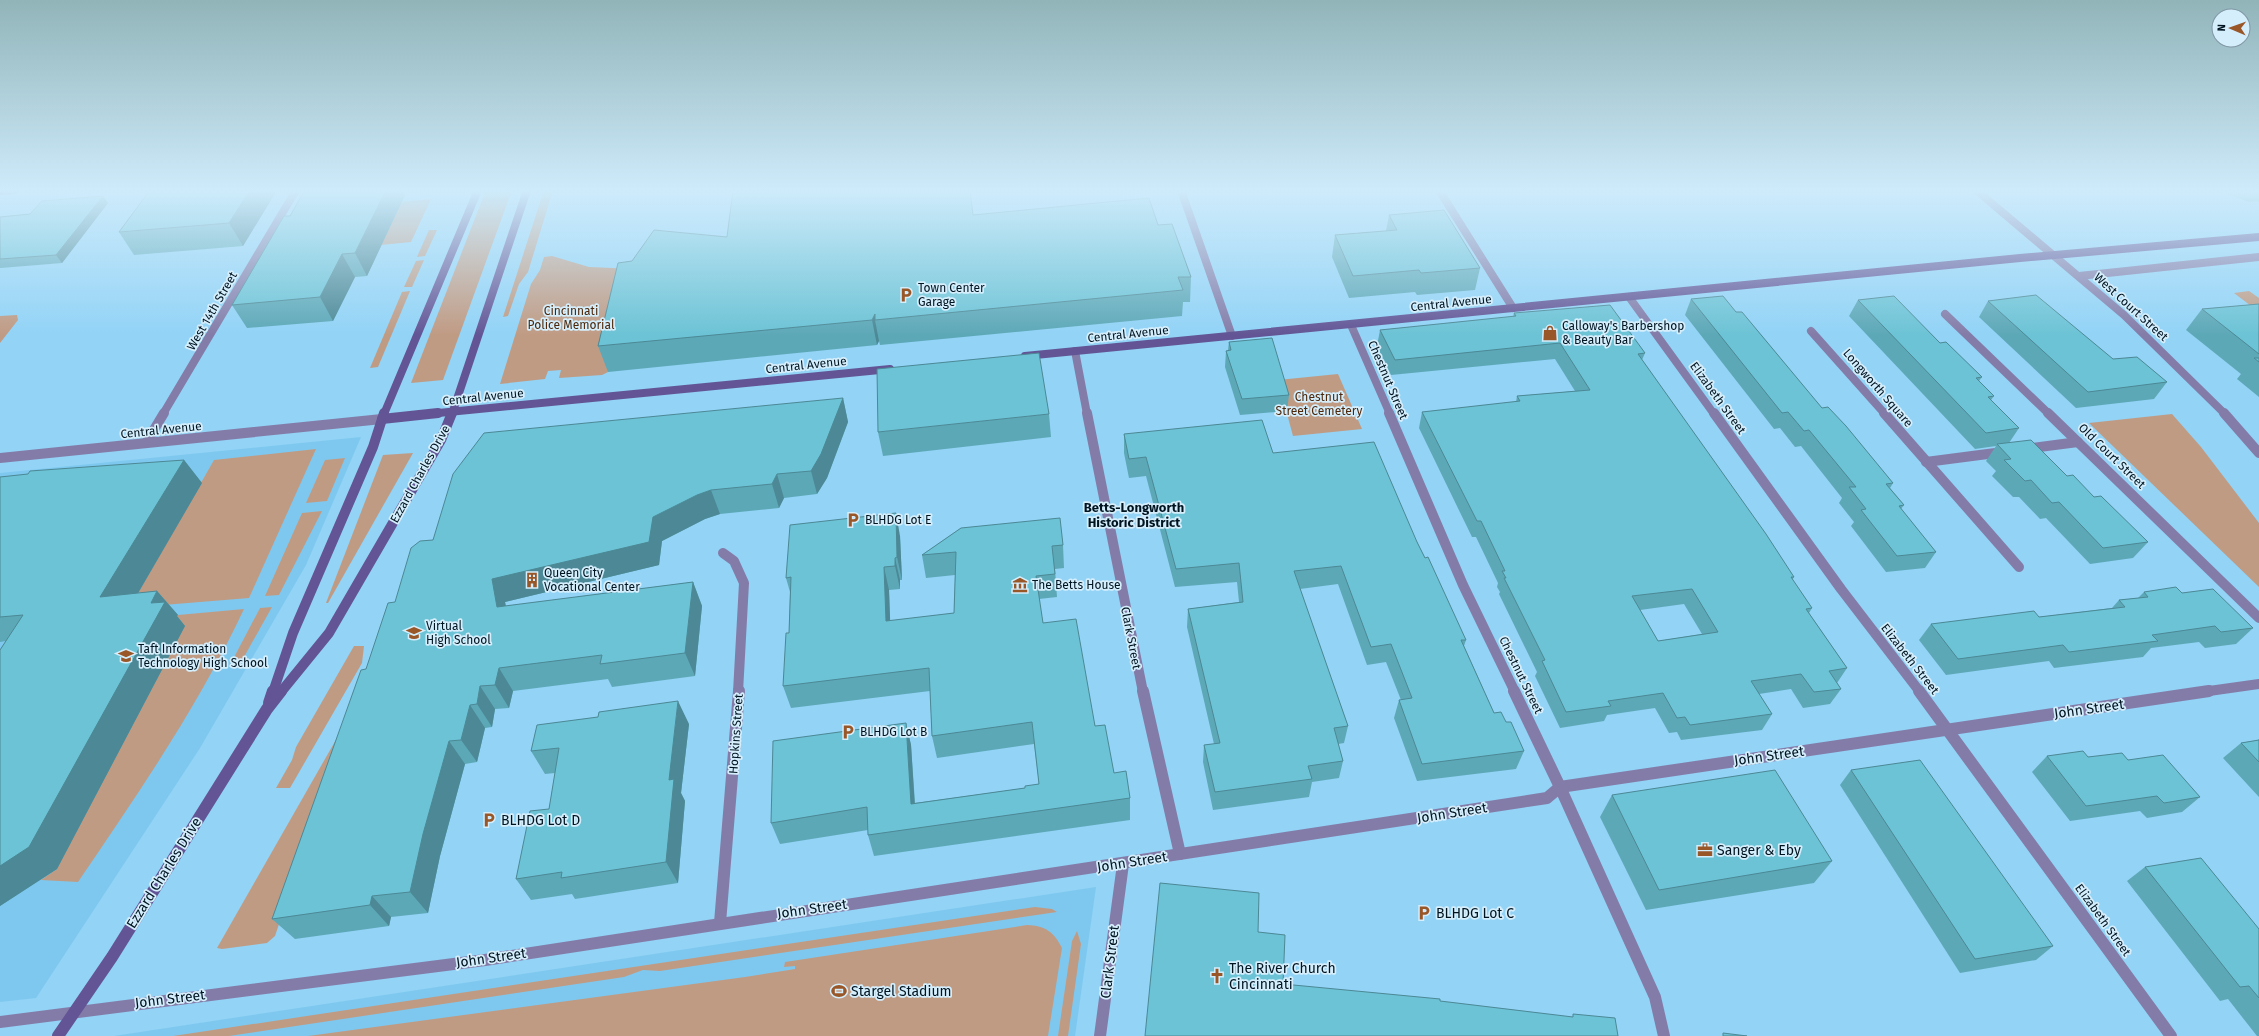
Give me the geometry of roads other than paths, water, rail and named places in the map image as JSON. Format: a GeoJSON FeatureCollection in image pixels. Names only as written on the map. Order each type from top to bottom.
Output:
{"type":"FeatureCollection","features":[{"type":"Feature","properties":{"kind":"main road","name":"Ezzard Charles Drive"},"geometry":{"type":"LineString","coordinates":[[267,709],[293,633],[374,447],[382,419],[458,238]]}},
{"type":"Feature","properties":{"kind":"main road","name":"Ezzard Charles Drive"},"geometry":{"type":"LineString","coordinates":[[58,1036],[112,956],[267,709],[329,633],[441,440],[453,412],[511,238]]}},
{"type":"Feature","properties":{"kind":"main road","name":"Central Avenue"},"geometry":{"type":"LineString","coordinates":[[1012,357],[2245,238]]}},
{"type":"Feature","properties":{"kind":"main road","name":"Central Avenue"},"geometry":{"type":"LineString","coordinates":[[382,419],[902,368]]}},
{"type":"Feature","properties":{"kind":"street","name":"West 14th Street"},"geometry":{"type":"LineString","coordinates":[[146,443],[268,238]]}},
{"type":"Feature","properties":{"kind":"street"},"geometry":{"type":"LineString","coordinates":[[1198,238],[1232,336]]}},
{"type":"Feature","properties":{"kind":"street"},"geometry":{"type":"LineString","coordinates":[[1469,238],[1512,308]]}},
{"type":"Feature","properties":{"kind":"street","name":"West Court Street"},"geometry":{"type":"LineString","coordinates":[[2035,238],[2118,308],[2180,368],[2259,453]]}},
{"type":"Feature","properties":{"kind":"street"},"geometry":{"type":"LineString","coordinates":[[2079,276],[2259,257]]}},
{"type":"Feature","properties":{"kind":"street","name":"Elizabeth Street"},"geometry":{"type":"LineString","coordinates":[[1629,297],[1841,589],[1948,729],[2171,1036]]}},
{"type":"Feature","properties":{"kind":"street","name":"Old Court Street"},"geometry":{"type":"LineString","coordinates":[[1946,314],[2259,618]]}},
{"type":"Feature","properties":{"kind":"street","name":"Chestnut Street"},"geometry":{"type":"LineString","coordinates":[[1351,325],[1463,585],[1560,787],[1656,997],[1664,1036]]}},
{"type":"Feature","properties":{"kind":"street","name":"Longworth Square"},"geometry":{"type":"LineString","coordinates":[[1811,331],[2019,567]]}},
{"type":"Feature","properties":{"kind":"street","name":"Clark Street"},"geometry":{"type":"LineString","coordinates":[[1075,351],[1138,671],[1180,854]]}},
{"type":"Feature","properties":{"kind":"street","name":"Central Avenue"},"geometry":{"type":"LineString","coordinates":[[0,458],[382,419]]}},
{"type":"Feature","properties":{"kind":"street"},"geometry":{"type":"LineString","coordinates":[[1926,462],[2078,442]]}},
{"type":"Feature","properties":{"kind":"street","name":"Hopkins Street"},"geometry":{"type":"LineString","coordinates":[[720,923],[738,721],[744,583],[734,561],[723,553]]}},
{"type":"Feature","properties":{"kind":"street","name":"John Street"},"geometry":{"type":"LineString","coordinates":[[0,1022],[75,1011],[485,960],[720,923],[1123,864],[1548,798],[1560,787],[2259,684]]}},
{"type":"Feature","properties":{"kind":"street","name":"Clark Street"},"geometry":{"type":"LineString","coordinates":[[1100,1036],[1123,864]]}},
{"type":"Feature","properties":{"kind":"place","name":"Town Center Garage"},"geometry":{"type":"Point","coordinates":[906,295]}},
{"type":"Feature","properties":{"kind":"place","name":"Calloway's Barbershop & Beauty Bar"},"geometry":{"type":"Point","coordinates":[1550,333]}},
{"type":"Feature","properties":{"kind":"place","name":"BLHDG Lot E"},"geometry":{"type":"Point","coordinates":[853,520]}},
{"type":"Feature","properties":{"kind":"place","name":"Queen City Vocational Center"},"geometry":{"type":"Point","coordinates":[532,580]}},
{"type":"Feature","properties":{"kind":"place","name":"The Betts House"},"geometry":{"type":"Point","coordinates":[1020,585]}},
{"type":"Feature","properties":{"kind":"place","name":"Virtual High School"},"geometry":{"type":"Point","coordinates":[414,633]}},
{"type":"Feature","properties":{"kind":"place","name":"Taft Information Technology High School"},"geometry":{"type":"Point","coordinates":[126,656]}},
{"type":"Feature","properties":{"kind":"place","name":"BLHDG Lot B"},"geometry":{"type":"Point","coordinates":[848,732]}},
{"type":"Feature","properties":{"kind":"place","name":"BLHDG Lot D"},"geometry":{"type":"Point","coordinates":[489,820]}},
{"type":"Feature","properties":{"kind":"place","name":"Sanger & Eby"},"geometry":{"type":"Point","coordinates":[1705,850]}},
{"type":"Feature","properties":{"kind":"place","name":"BLHDG Lot C"},"geometry":{"type":"Point","coordinates":[1424,913]}},
{"type":"Feature","properties":{"kind":"place","name":"The River Church Cincinnati"},"geometry":{"type":"Point","coordinates":[1217,976]}},
{"type":"Feature","properties":{"kind":"place","name":"Stargel Stadium"},"geometry":{"type":"Point","coordinates":[839,991]}},
{"type":"Feature","properties":{"kind":"district","name":"Betts-Longworth Historic District"},"geometry":{"type":"Point","coordinates":[1134,514]}},
{"type":"Feature","properties":{"kind":"park label","name":"Cincinnati Police Memorial"},"geometry":{"type":"Point","coordinates":[571,318]}},
{"type":"Feature","properties":{"kind":"park label","name":"Chestnut Street Cemetery"},"geometry":{"type":"Point","coordinates":[1319,404]}}]}
